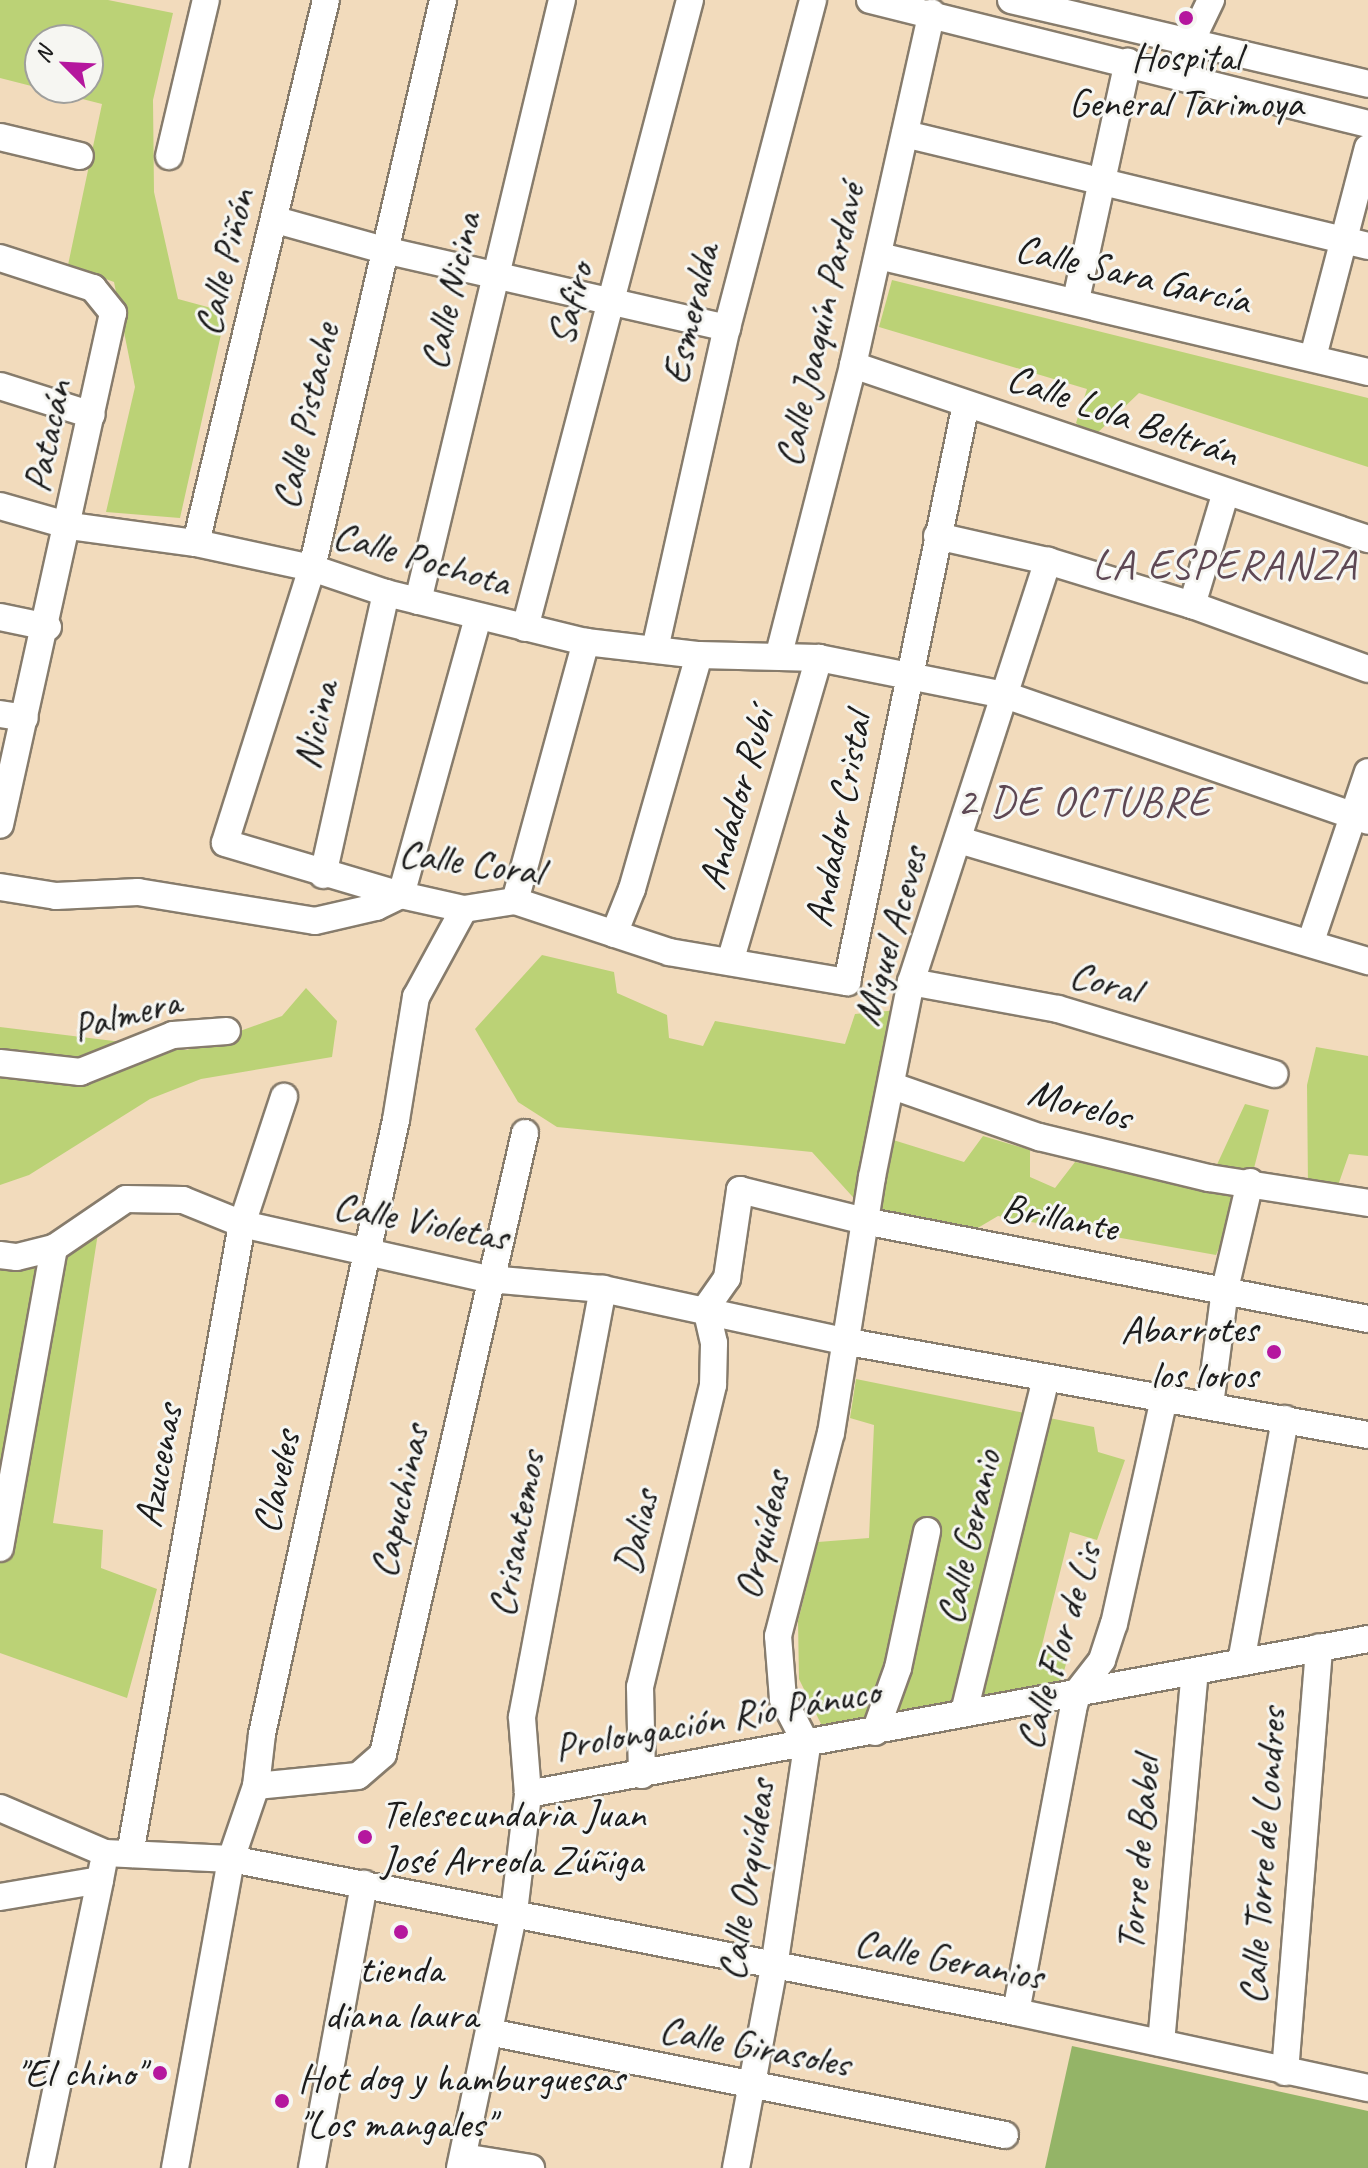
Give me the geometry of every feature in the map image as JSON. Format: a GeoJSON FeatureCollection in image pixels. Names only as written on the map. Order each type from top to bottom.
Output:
{"type":"FeatureCollection","features":[{"type":"Feature","properties":{"kind":"street"},"geometry":{"type":"LineString","coordinates":[[169,156],[206,0]]}},
{"type":"Feature","properties":{"kind":"street","name":"Calle Piñón"},"geometry":{"type":"LineString","coordinates":[[196,543],[276,220],[326,0]]}},
{"type":"Feature","properties":{"kind":"street","name":"Calle Pistache"},"geometry":{"type":"LineString","coordinates":[[225,843],[312,568],[443,0]]}},
{"type":"Feature","properties":{"kind":"street","name":"Calle Nicina"},"geometry":{"type":"LineString","coordinates":[[418,601],[562,0]]}},
{"type":"Feature","properties":{"kind":"street","name":"Safiro"},"geometry":{"type":"LineString","coordinates":[[525,628],[690,0]]}},
{"type":"Feature","properties":{"kind":"street","name":"Esmeralda"},"geometry":{"type":"LineString","coordinates":[[655,649],[727,328],[813,0]]}},
{"type":"Feature","properties":{"kind":"street"},"geometry":{"type":"LineString","coordinates":[[870,0],[1368,124]]}},
{"type":"Feature","properties":{"kind":"street"},"geometry":{"type":"LineString","coordinates":[[1011,0],[1368,84]]}},
{"type":"Feature","properties":{"kind":"street"},"geometry":{"type":"LineString","coordinates":[[1173,74],[1211,0]]}},
{"type":"Feature","properties":{"kind":"street","name":"Calle Joaquín Pardavé"},"geometry":{"type":"LineString","coordinates":[[779,654],[853,365],[932,13]]}},
{"type":"Feature","properties":{"kind":"street"},"geometry":{"type":"LineString","coordinates":[[1076,300],[1128,62]]}},
{"type":"Feature","properties":{"kind":"street"},"geometry":{"type":"LineString","coordinates":[[905,134],[1368,246]]}},
{"type":"Feature","properties":{"kind":"street"},"geometry":{"type":"LineString","coordinates":[[0,137],[80,156]]}},
{"type":"Feature","properties":{"kind":"street"},"geometry":{"type":"LineString","coordinates":[[1313,357],[1341,240],[1368,148]]}},
{"type":"Feature","properties":{"kind":"street"},"geometry":{"type":"LineString","coordinates":[[276,220],[384,250],[727,328]]}},
{"type":"Feature","properties":{"kind":"street","name":"Calle Sara García"},"geometry":{"type":"LineString","coordinates":[[879,256],[1076,300],[1368,372]]}},
{"type":"Feature","properties":{"kind":"street","name":"Patacán"},"geometry":{"type":"LineString","coordinates":[[0,258],[93,288],[106,299],[113,313],[48,627],[13,716],[0,825]]}},
{"type":"Feature","properties":{"kind":"street","name":"Calle Lola Beltrán"},"geometry":{"type":"LineString","coordinates":[[853,365],[1368,539]]}},
{"type":"Feature","properties":{"kind":"street"},"geometry":{"type":"LineString","coordinates":[[0,386],[92,415]]}},
{"type":"Feature","properties":{"kind":"street","name":"Andador Cristal"},"geometry":{"type":"LineString","coordinates":[[847,982],[907,673],[966,404]]}},
{"type":"Feature","properties":{"kind":"street"},"geometry":{"type":"LineString","coordinates":[[1192,605],[1226,492]]}},
{"type":"Feature","properties":{"kind":"street","name":"Calle Pochota"},"geometry":{"type":"LineString","coordinates":[[0,506],[70,526],[196,543],[312,568],[386,593],[586,642],[699,655],[779,654],[819,658],[907,673],[1005,695],[1361,819]]}},
{"type":"Feature","properties":{"kind":"street"},"geometry":{"type":"LineString","coordinates":[[937,536],[1048,561],[1192,605],[1368,669]]}},
{"type":"Feature","properties":{"kind":"street","name":"Miguel Aceves"},"geometry":{"type":"LineString","coordinates":[[843,1341],[911,982],[1048,561]]}},
{"type":"Feature","properties":{"kind":"street","name":"Nicina"},"geometry":{"type":"LineString","coordinates":[[323,875],[386,593]]}},
{"type":"Feature","properties":{"kind":"street"},"geometry":{"type":"LineString","coordinates":[[0,617],[48,627]]}},
{"type":"Feature","properties":{"kind":"street"},"geometry":{"type":"LineString","coordinates":[[0,887],[56,896],[138,892],[315,921],[363,911],[401,895],[478,617]]}},
{"type":"Feature","properties":{"kind":"street"},"geometry":{"type":"LineString","coordinates":[[515,901],[586,642]]}},
{"type":"Feature","properties":{"kind":"street"},"geometry":{"type":"LineString","coordinates":[[614,934],[632,889],[699,655]]}},
{"type":"Feature","properties":{"kind":"street","name":"Andador Rubí"},"geometry":{"type":"LineString","coordinates":[[730,962],[819,658]]}},
{"type":"Feature","properties":{"kind":"street"},"geometry":{"type":"LineString","coordinates":[[1311,941],[1361,819],[1368,772]]}},
{"type":"Feature","properties":{"kind":"street"},"geometry":{"type":"LineString","coordinates":[[959,840],[1311,941],[1368,961]]}},
{"type":"Feature","properties":{"kind":"street","name":"Calle Coral"},"geometry":{"type":"LineString","coordinates":[[225,843],[323,875],[401,895],[464,909],[515,901],[669,952],[847,982]]}},
{"type":"Feature","properties":{"kind":"street","name":"Claveles"},"geometry":{"type":"LineString","coordinates":[[175,2168],[231,1859],[256,1786],[262,1734],[396,1120],[416,997],[464,909]]}},
{"type":"Feature","properties":{"kind":"street","name":"Coral"},"geometry":{"type":"LineString","coordinates":[[911,982],[1058,1009],[1274,1074]]}},
{"type":"Feature","properties":{"kind":"street","name":"Palmera"},"geometry":{"type":"LineString","coordinates":[[0,1063],[80,1072],[173,1035],[227,1031]]}},
{"type":"Feature","properties":{"kind":"street","name":"Morelos"},"geometry":{"type":"LineString","coordinates":[[893,1086],[1039,1137],[1209,1178],[1250,1182],[1368,1203]]}},
{"type":"Feature","properties":{"kind":"street","name":"Azucenas"},"geometry":{"type":"LineString","coordinates":[[40,2168],[100,1880],[117,1853],[242,1224],[284,1097]]}},
{"type":"Feature","properties":{"kind":"street","name":"Capuchinas"},"geometry":{"type":"LineString","coordinates":[[256,1786],[358,1776],[383,1754],[489,1279],[525,1133]]}},
{"type":"Feature","properties":{"kind":"street"},"geometry":{"type":"LineString","coordinates":[[1210,1405],[1225,1289],[1250,1182]]}},
{"type":"Feature","properties":{"kind":"street","name":"Brillante"},"geometry":{"type":"LineString","coordinates":[[706,1308],[727,1278],[740,1190],[864,1221],[1368,1319]]}},
{"type":"Feature","properties":{"kind":"street","name":"Calle Violetas"},"geometry":{"type":"LineString","coordinates":[[0,1255],[54,1248],[126,1199],[183,1200],[242,1224],[489,1279],[603,1289],[706,1308],[843,1341],[1368,1435]]}},
{"type":"Feature","properties":{"kind":"street"},"geometry":{"type":"LineString","coordinates":[[0,1548],[12,1405],[54,1248]]}},
{"type":"Feature","properties":{"kind":"street","name":"Crisantemos"},"geometry":{"type":"LineString","coordinates":[[528,1794],[522,1717],[603,1289]]}},
{"type":"Feature","properties":{"kind":"street","name":"Dalias"},"geometry":{"type":"LineString","coordinates":[[642,1775],[640,1687],[713,1385],[714,1343],[706,1308]]}},
{"type":"Feature","properties":{"kind":"street","name":"Orquídeas"},"geometry":{"type":"LineString","coordinates":[[807,1745],[783,1699],[778,1636],[831,1433],[843,1341]]}},
{"type":"Feature","properties":{"kind":"street","name":"Calle Geranio"},"geometry":{"type":"LineString","coordinates":[[964,1712],[1046,1379]]}},
{"type":"Feature","properties":{"kind":"street","name":"Calle Flor de Lis"},"geometry":{"type":"LineString","coordinates":[[1016,2012],[1078,1691],[1102,1660],[1114,1624],[1164,1399]]}},
{"type":"Feature","properties":{"kind":"street"},"geometry":{"type":"LineString","coordinates":[[1241,1662],[1285,1419]]}},
{"type":"Feature","properties":{"kind":"street"},"geometry":{"type":"LineString","coordinates":[[875,1732],[898,1668],[927,1531]]}},
{"type":"Feature","properties":{"kind":"street","name":"Prolongación Río Pánuco"},"geometry":{"type":"LineString","coordinates":[[461,2162],[514,1912],[528,1794],[807,1745],[964,1712],[1368,1639]]}},
{"type":"Feature","properties":{"kind":"street","name":"Calle Torre de Londres"},"geometry":{"type":"LineString","coordinates":[[1285,2072],[1319,1647]]}},
{"type":"Feature","properties":{"kind":"street","name":"Torre de Babel"},"geometry":{"type":"LineString","coordinates":[[1161,2043],[1195,1672]]}},
{"type":"Feature","properties":{"kind":"street","name":"Calle Orquídeas"},"geometry":{"type":"LineString","coordinates":[[736,2168],[774,1967],[807,1745]]}},
{"type":"Feature","properties":{"kind":"street"},"geometry":{"type":"LineString","coordinates":[[0,1808],[117,1853],[231,1859],[514,1912]]}},
{"type":"Feature","properties":{"kind":"street"},"geometry":{"type":"LineString","coordinates":[[0,1897],[100,1880]]}},
{"type":"Feature","properties":{"kind":"street"},"geometry":{"type":"LineString","coordinates":[[312,2168],[364,1884]]}},
{"type":"Feature","properties":{"kind":"street","name":"Calle Geranios"},"geometry":{"type":"LineString","coordinates":[[514,1912],[774,1967],[1016,2012],[1368,2088]]}},
{"type":"Feature","properties":{"kind":"street","name":"Calle Girasoles"},"geometry":{"type":"LineString","coordinates":[[489,2032],[752,2088],[1005,2135]]}},
{"type":"Feature","properties":{"kind":"street"},"geometry":{"type":"LineString","coordinates":[[461,2162],[531,2168]]}},
{"type":"Feature","properties":{"kind":"green space"},"geometry":{"type":"Polygon","coordinates":[[[0,0],[108,0],[173,13],[153,100],[154,192],[178,299],[226,312],[180,518],[106,512],[135,387],[114,282],[68,265],[104,104],[104,24],[24,24],[24,84],[0,78],[0,0]]]}},
{"type":"Feature","properties":{"kind":"green space"},"geometry":{"type":"Polygon","coordinates":[[[892,280],[1368,398],[1368,467],[1139,393],[1092,438],[1076,423],[1087,389],[879,327],[892,280]]]}},
{"type":"Feature","properties":{"kind":"green space"},"geometry":{"type":"Polygon","coordinates":[[[542,955],[614,972],[617,993],[667,1015],[669,1038],[703,1046],[715,1021],[845,1044],[855,1014],[898,1010],[874,1134],[964,1162],[983,1136],[1030,1150],[1030,1177],[1055,1188],[1075,1162],[1208,1184],[1245,1104],[1269,1110],[1253,1172],[1216,1255],[998,1216],[976,1229],[871,1217],[812,1152],[557,1127],[518,1102],[475,1029],[542,955]]]}},
{"type":"Feature","properties":{"kind":"green space"},"geometry":{"type":"Polygon","coordinates":[[[306,988],[337,1021],[332,1057],[201,1079],[150,1099],[29,1175],[0,1185],[0,1027],[187,1050],[282,1016],[306,988]]]}},
{"type":"Feature","properties":{"kind":"green space"},"geometry":{"type":"Polygon","coordinates":[[[1316,1047],[1368,1056],[1368,1156],[1349,1154],[1335,1194],[1308,1186],[1307,1085],[1316,1047]]]}},
{"type":"Feature","properties":{"kind":"green space"},"geometry":{"type":"Polygon","coordinates":[[[98,1233],[53,1523],[103,1530],[101,1568],[157,1589],[127,1698],[0,1653],[0,1263],[98,1233]]]}},
{"type":"Feature","properties":{"kind":"green space"},"geometry":{"type":"Polygon","coordinates":[[[856,1379],[1094,1427],[1098,1452],[1125,1460],[1097,1540],[1070,1532],[1041,1649],[1068,1657],[1060,1685],[823,1728],[799,1679],[798,1621],[818,1542],[869,1538],[874,1425],[850,1418],[856,1379]]]}},
{"type":"Feature","properties":{"kind":"green space"},"geometry":{"type":"Polygon","coordinates":[[[1072,2046],[1368,2111],[1368,2168],[1045,2168],[1072,2046]]]}},
{"type":"Feature","properties":{"kind":"place","name":"Hospital General Tarimoya"},"geometry":{"type":"Point","coordinates":[1186,18]}},
{"type":"Feature","properties":{"kind":"place","name":"Abarrotes los loros"},"geometry":{"type":"Point","coordinates":[1274,1352]}},
{"type":"Feature","properties":{"kind":"place","name":"Telesecundaria Juan José Arreola Zúñiga"},"geometry":{"type":"Point","coordinates":[365,1837]}},
{"type":"Feature","properties":{"kind":"place","name":"tienda diana laura"},"geometry":{"type":"Point","coordinates":[401,1932]}},
{"type":"Feature","properties":{"kind":"place","name":"\"El chino\""},"geometry":{"type":"Point","coordinates":[160,2073]}},
{"type":"Feature","properties":{"kind":"place","name":"Hot dog y hamburguesas \"Los mangales\""},"geometry":{"type":"Point","coordinates":[282,2101]}},
{"type":"Feature","properties":{"kind":"district","name":"LA ESPERANZA"},"geometry":{"type":"Point","coordinates":[1225,565]}},
{"type":"Feature","properties":{"kind":"district","name":"2 DE OCTUBRE"},"geometry":{"type":"Point","coordinates":[1084,802]}}]}
